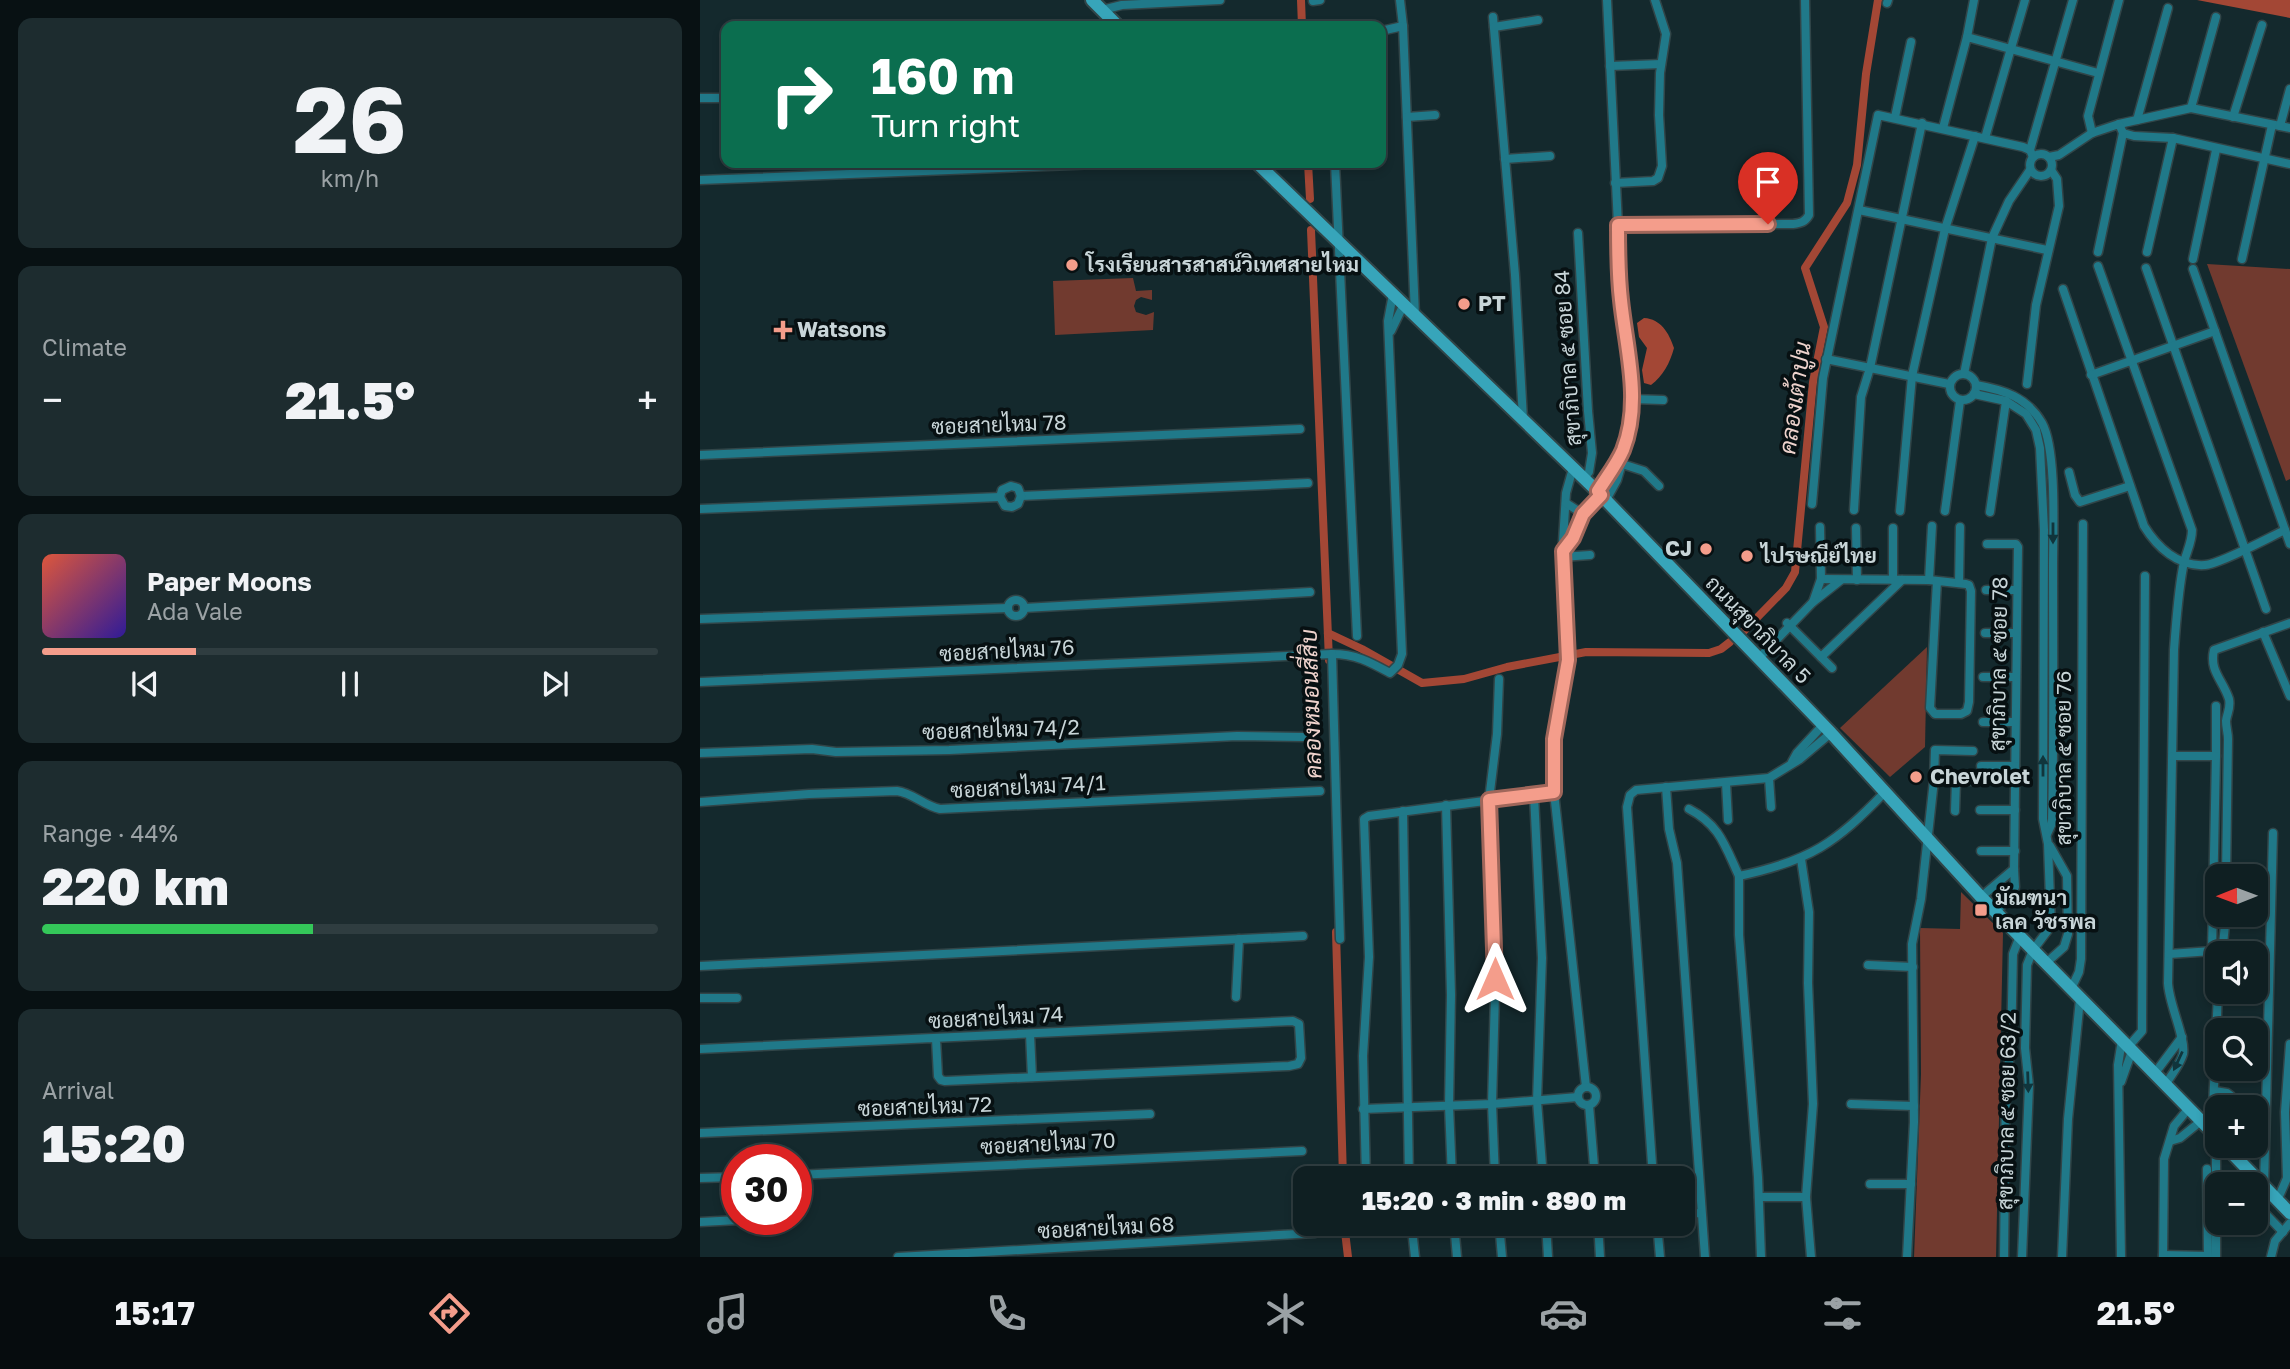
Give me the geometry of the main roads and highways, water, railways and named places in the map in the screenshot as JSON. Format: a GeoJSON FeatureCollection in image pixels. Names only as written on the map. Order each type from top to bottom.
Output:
{"type":"FeatureCollection","features":[{"type":"Feature","properties":{"kind":"main road"},"geometry":{"type":"LineString","coordinates":[[1092,0],[1113,21]]}},
{"type":"Feature","properties":{"kind":"main road","name":"ถนนสุขาภิบาล 5"},"geometry":{"type":"LineString","coordinates":[[1262,168],[1602,495],[1827,729],[1981,897],[2205,1124]]}},
{"type":"Feature","properties":{"kind":"main road"},"geometry":{"type":"LineString","coordinates":[[2237,1158],[2249,1172]]}},
{"type":"Feature","properties":{"kind":"main road"},"geometry":{"type":"LineString","coordinates":[[2268,1192],[2290,1213]]}},
{"type":"Feature","properties":{"kind":"waterway","name":"คลองหมอนสี่สิบ"},"geometry":{"type":"LineString","coordinates":[[1301,0],[1302,21]]}},
{"type":"Feature","properties":{"kind":"waterway","name":"คลองเต้าปูน"},"geometry":{"type":"LineString","coordinates":[[1744,631],[1786,588],[1795,572],[1813,382],[1824,327],[1805,268],[1847,203],[1857,165],[1866,74],[1878,0]]}},
{"type":"Feature","properties":{"kind":"waterway","name":"คลองหมอนสี่สิบ"},"geometry":{"type":"LineString","coordinates":[[1308,168],[1310,199]]}},
{"type":"Feature","properties":{"kind":"waterway","name":"คลองหมอนสี่สิบ"},"geometry":{"type":"LineString","coordinates":[[1311,230],[1329,660]]}},
{"type":"Feature","properties":{"kind":"waterway","name":"คลองเต้าปูน"},"geometry":{"type":"LineString","coordinates":[[1328,633],[1422,683],[1464,679],[1507,667],[1586,652],[1709,653],[1730,642]]}},
{"type":"Feature","properties":{"kind":"waterway","name":"คลองหมอนสี่สิบ"},"geometry":{"type":"LineString","coordinates":[[1336,932],[1343,1166]]}},
{"type":"Feature","properties":{"kind":"waterway","name":"คลองหมอนสี่สิบ"},"geometry":{"type":"LineString","coordinates":[[1346,1236],[1348,1257]]}},
{"type":"Feature","properties":{"kind":"place","name":"โรงเรียนสารสาสน์วิเทศสายไหม"},"geometry":{"type":"Point","coordinates":[1072,265]}},
{"type":"Feature","properties":{"kind":"place","name":"PT"},"geometry":{"type":"Point","coordinates":[1464,304]}},
{"type":"Feature","properties":{"kind":"place","name":"Watsons"},"geometry":{"type":"Point","coordinates":[783,330]}},
{"type":"Feature","properties":{"kind":"place","name":"CJ"},"geometry":{"type":"Point","coordinates":[1706,549]}},
{"type":"Feature","properties":{"kind":"place","name":"ไปรษณีย์ไทย"},"geometry":{"type":"Point","coordinates":[1747,556]}},
{"type":"Feature","properties":{"kind":"place","name":"Chevrolet"},"geometry":{"type":"Point","coordinates":[1916,777]}},
{"type":"Feature","properties":{"kind":"place","name":"มัณฑนา เลค วัชรพล"},"geometry":{"type":"Point","coordinates":[1981,910]}}]}
